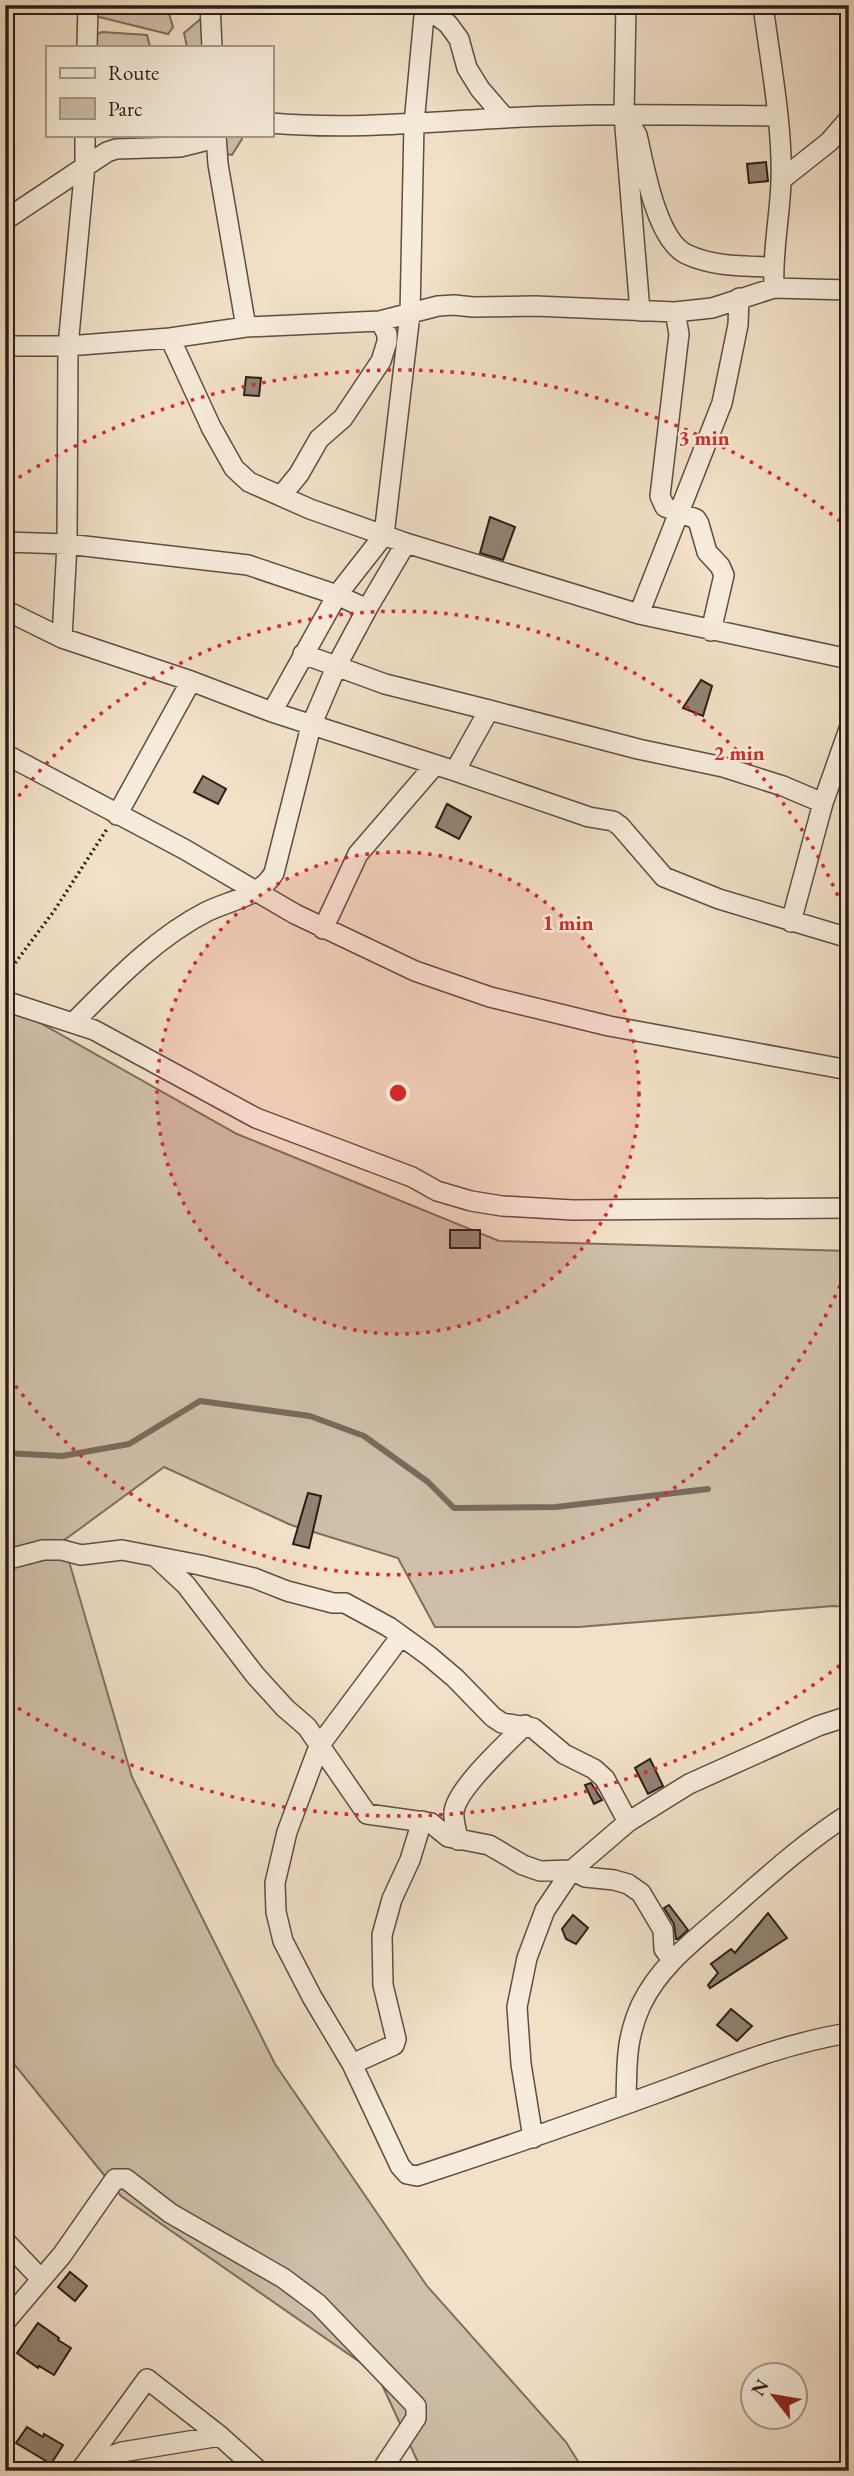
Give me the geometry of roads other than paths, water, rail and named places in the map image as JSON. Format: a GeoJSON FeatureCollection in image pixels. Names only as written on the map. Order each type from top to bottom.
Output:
{"type":"FeatureCollection","features":[{"type":"Feature","properties":{"kind":"street"},"geometry":{"type":"LineString","coordinates":[[87,46],[88,5]]}},
{"type":"Feature","properties":{"kind":"street"},"geometry":{"type":"LineString","coordinates":[[210,5],[212,46]]}},
{"type":"Feature","properties":{"kind":"street"},"geometry":{"type":"LineString","coordinates":[[626,5],[624,119],[640,311]]}},
{"type":"Feature","properties":{"kind":"street"},"geometry":{"type":"LineString","coordinates":[[764,5],[777,116],[781,180],[773,267],[774,288]]}},
{"type":"Feature","properties":{"kind":"street"},"geometry":{"type":"LineString","coordinates":[[424,6],[448,24],[459,39],[467,68],[480,89],[505,118]]}},
{"type":"Feature","properties":{"kind":"street"},"geometry":{"type":"LineString","coordinates":[[272,712],[337,595],[384,535],[410,314],[414,124],[424,6]]}},
{"type":"Feature","properties":{"kind":"street"},"geometry":{"type":"LineString","coordinates":[[273,123],[414,124],[505,118],[777,116]]}},
{"type":"Feature","properties":{"kind":"street"},"geometry":{"type":"LineString","coordinates":[[624,119],[638,135],[648,188],[663,225],[675,245],[685,253],[716,263],[773,267]]}},
{"type":"Feature","properties":{"kind":"street"},"geometry":{"type":"LineString","coordinates":[[781,180],[829,142],[849,119]]}},
{"type":"Feature","properties":{"kind":"street"},"geometry":{"type":"LineString","coordinates":[[62,638],[67,544],[68,346],[85,165],[85,136]]}},
{"type":"Feature","properties":{"kind":"street"},"geometry":{"type":"LineString","coordinates":[[5,220],[85,165],[116,149],[180,147],[216,136],[218,164],[246,327]]}},
{"type":"Feature","properties":{"kind":"street"},"geometry":{"type":"LineString","coordinates":[[5,346],[68,346],[170,338],[246,327],[380,321],[438,306],[535,306],[675,312],[712,308],[774,288],[849,290]]}},
{"type":"Feature","properties":{"kind":"street"},"geometry":{"type":"LineString","coordinates":[[639,614],[722,403],[738,325],[739,298]]}},
{"type":"Feature","properties":{"kind":"street"},"geometry":{"type":"LineString","coordinates":[[675,312],[678,334],[660,496],[665,507],[696,519],[707,552],[720,566],[724,575],[711,631]]}},
{"type":"Feature","properties":{"kind":"street"},"geometry":{"type":"LineString","coordinates":[[281,496],[299,474],[319,439],[343,418],[381,361],[387,334],[380,321]]}},
{"type":"Feature","properties":{"kind":"street"},"geometry":{"type":"LineString","coordinates":[[170,338],[211,427],[234,468],[249,482],[406,543],[639,614],[849,659]]}},
{"type":"Feature","properties":{"kind":"street"},"geometry":{"type":"LineString","coordinates":[[5,542],[67,544],[248,565],[337,595],[367,609]]}},
{"type":"Feature","properties":{"kind":"street"},"geometry":{"type":"LineString","coordinates":[[73,1023],[171,933],[206,912],[267,885],[274,873],[312,726],[337,665],[406,543]]}},
{"type":"Feature","properties":{"kind":"street"},"geometry":{"type":"LineString","coordinates":[[5,610],[62,638],[191,681],[312,726],[589,817],[613,821],[664,877],[719,899],[849,938]]}},
{"type":"Feature","properties":{"kind":"street"},"geometry":{"type":"LineString","coordinates":[[303,654],[386,684],[638,749],[723,767],[823,803]]}},
{"type":"Feature","properties":{"kind":"street"},"geometry":{"type":"LineString","coordinates":[[117,815],[191,681]]}},
{"type":"Feature","properties":{"kind":"street"},"geometry":{"type":"LineString","coordinates":[[455,771],[489,710]]}},
{"type":"Feature","properties":{"kind":"street"},"geometry":{"type":"LineString","coordinates":[[792,922],[823,803],[844,759],[849,729]]}},
{"type":"Feature","properties":{"kind":"street"},"geometry":{"type":"LineString","coordinates":[[5,754],[173,843],[254,892],[323,929],[415,971],[490,997],[609,1026],[849,1070]]}},
{"type":"Feature","properties":{"kind":"street"},"geometry":{"type":"LineString","coordinates":[[323,929],[358,855],[434,765]]}},
{"type":"Feature","properties":{"kind":"street"},"geometry":{"type":"LineString","coordinates":[[5,1002],[94,1030],[256,1118],[412,1177],[437,1191],[471,1201],[502,1206],[573,1210],[849,1208]]}},
{"type":"Feature","properties":{"kind":"street"},"geometry":{"type":"LineString","coordinates":[[5,1560],[43,1549],[81,1555],[122,1550],[200,1565],[254,1578],[287,1591],[333,1603],[345,1603],[401,1636],[455,1678],[493,1717],[502,1723],[533,1728],[564,1754],[594,1769],[605,1779],[628,1822]]}},
{"type":"Feature","properties":{"kind":"street"},"geometry":{"type":"LineString","coordinates":[[157,1558],[186,1584],[255,1675],[285,1708],[299,1718],[367,1814],[430,1823],[448,1837],[489,1845],[523,1865],[540,1871],[572,1870],[585,1877],[628,1884],[641,1893],[663,1930],[664,1949],[672,1960]]}},
{"type":"Feature","properties":{"kind":"street"},"geometry":{"type":"LineString","coordinates":[[401,1636],[319,1746],[287,1832],[275,1882],[276,1912],[284,1941],[312,1997],[352,2064],[400,2166],[407,2174],[417,2176],[533,2138],[766,2054],[817,2038],[849,2033]]}},
{"type":"Feature","properties":{"kind":"street"},"geometry":{"type":"LineString","coordinates":[[533,2138],[520,2064],[517,2007],[527,1958],[545,1910],[572,1870],[628,1822],[689,1784],[818,1726],[849,1716]]}},
{"type":"Feature","properties":{"kind":"street"},"geometry":{"type":"LineString","coordinates":[[458,1840],[454,1813],[456,1805],[478,1773],[525,1725]]}},
{"type":"Feature","properties":{"kind":"street"},"geometry":{"type":"LineString","coordinates":[[625,2104],[628,2040],[642,2003],[672,1960],[779,1866],[849,1814]]}},
{"type":"Feature","properties":{"kind":"street"},"geometry":{"type":"LineString","coordinates":[[352,2064],[394,2045],[397,2039],[383,1985],[382,1936],[392,1899],[410,1860],[422,1821]]}},
{"type":"Feature","properties":{"kind":"street"},"geometry":{"type":"LineString","coordinates":[[5,2322],[62,2255],[115,2179],[126,2179],[170,2213],[284,2278],[318,2304],[416,2406],[416,2418],[381,2471]]}},
{"type":"Feature","properties":{"kind":"street"},"geometry":{"type":"LineString","coordinates":[[5,2241],[41,2279]]}},
{"type":"Feature","properties":{"kind":"street"},"geometry":{"type":"LineString","coordinates":[[82,2469],[147,2379],[220,2436],[259,2471]]}},
{"type":"Feature","properties":{"kind":"street"},"geometry":{"type":"LineString","coordinates":[[82,2469],[122,2452],[220,2436]]}},
{"type":"Feature","properties":{"kind":"waterway"},"geometry":{"type":"LineString","coordinates":[[5,1453],[62,1456],[129,1444],[200,1401],[310,1416],[364,1436],[428,1482],[454,1508],[556,1507],[708,1489]]}}]}
